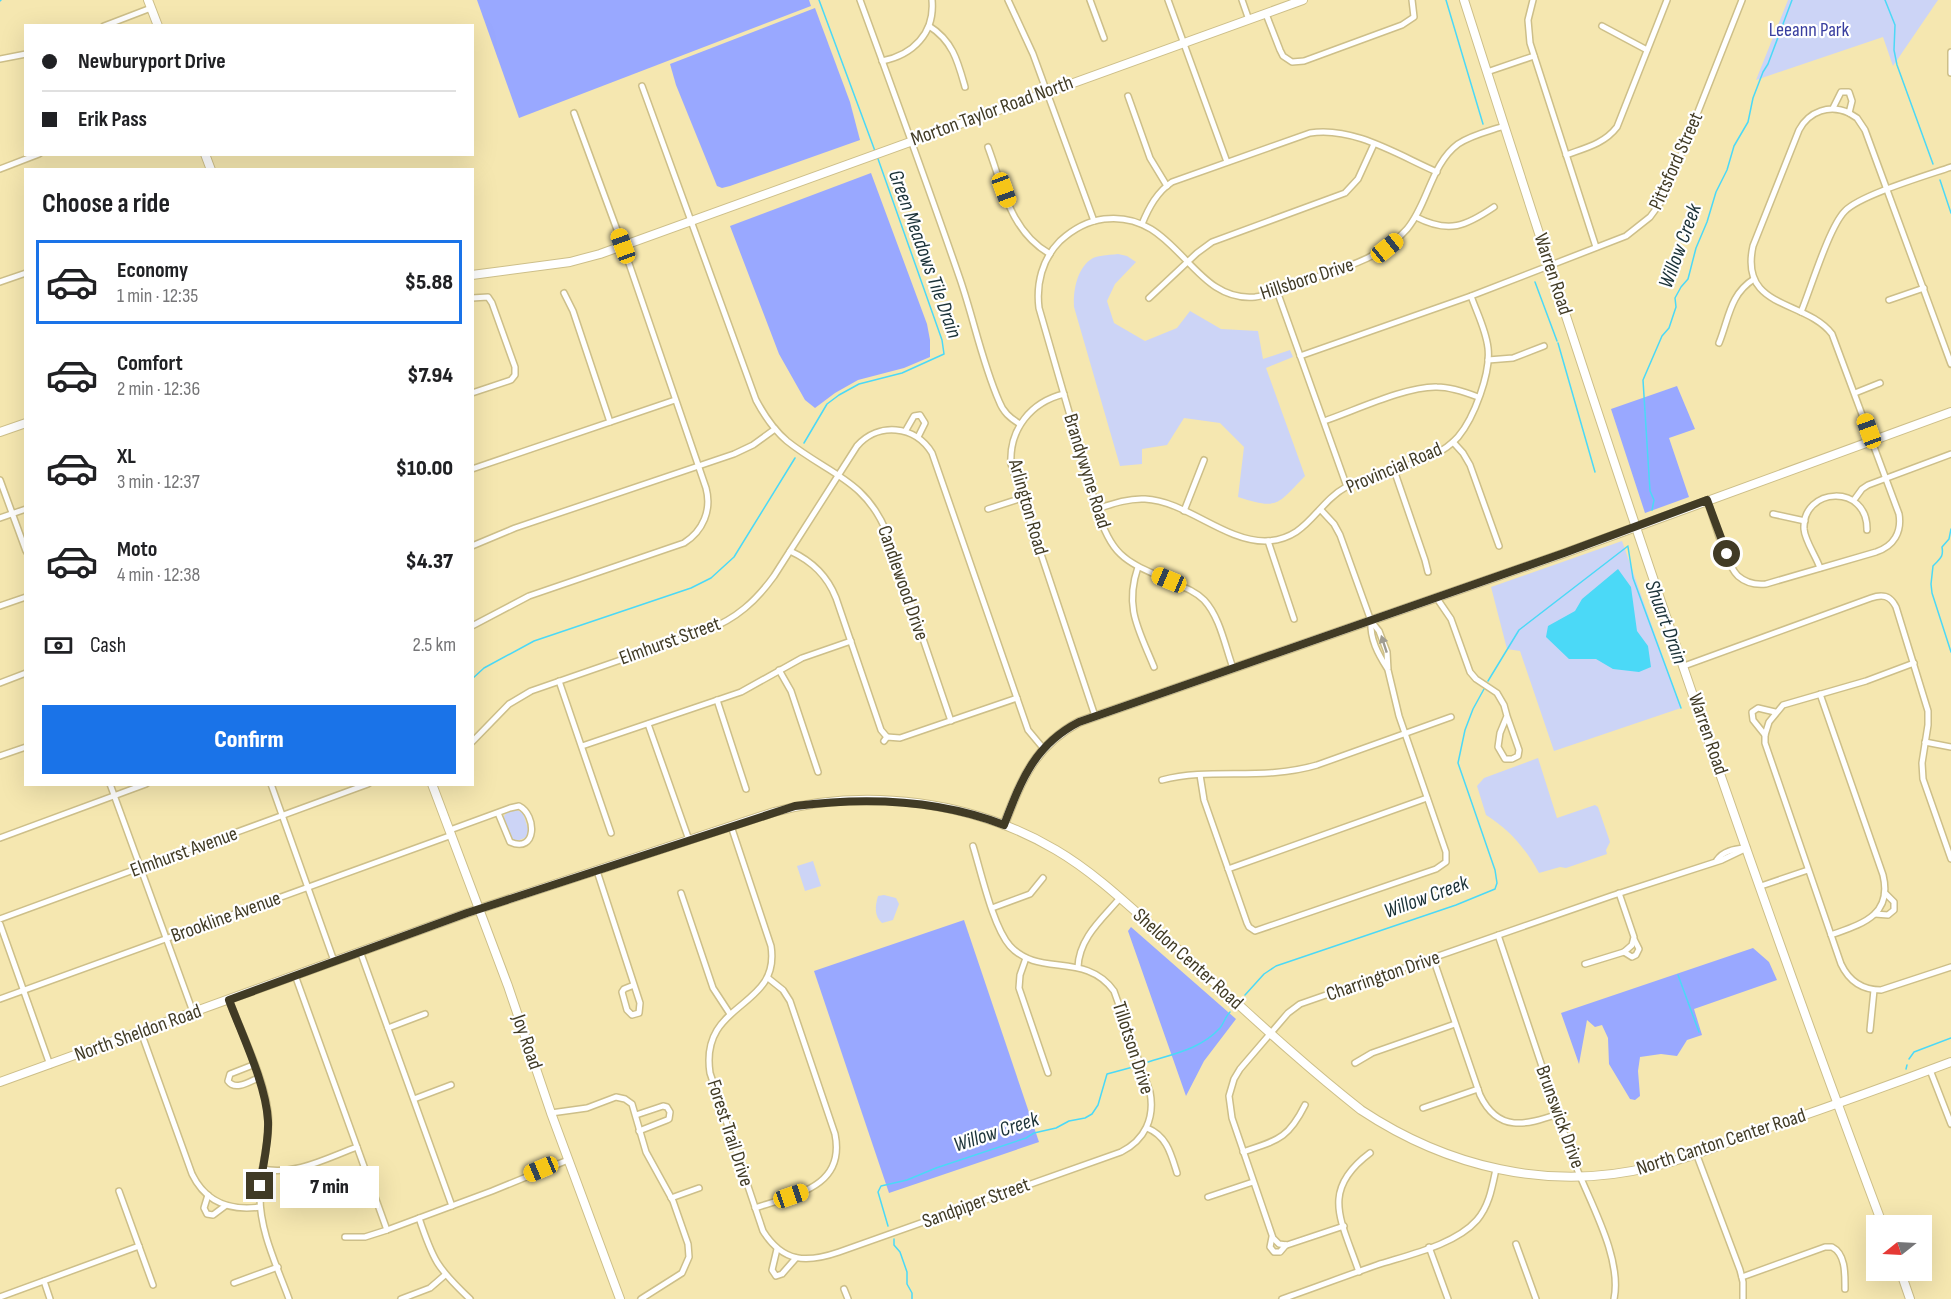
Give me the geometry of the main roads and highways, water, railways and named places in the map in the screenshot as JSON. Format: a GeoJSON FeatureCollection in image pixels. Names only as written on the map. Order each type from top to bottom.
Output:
{"type":"FeatureCollection","features":[{"type":"Feature","properties":{"kind":"main road","name":"Morton Taylor Road North"},"geometry":{"type":"LineString","coordinates":[[474,275],[570,262],[623,246],[1303,0]]}},
{"type":"Feature","properties":{"kind":"main road","name":"Warren Road"},"geometry":{"type":"LineString","coordinates":[[1464,0],[1635,526],[1747,848],[1879,1215]]}},
{"type":"Feature","properties":{"kind":"main road"},"geometry":{"type":"LineString","coordinates":[[150,4],[157,24]]}},
{"type":"Feature","properties":{"kind":"main road"},"geometry":{"type":"LineString","coordinates":[[1004,825],[1020,784],[1036,757],[1043,748],[1071,726],[1371,621],[1951,412]]}},
{"type":"Feature","properties":{"kind":"main road"},"geometry":{"type":"LineString","coordinates":[[0,432],[24,424]]}},
{"type":"Feature","properties":{"kind":"main road","name":"Joy Road"},"geometry":{"type":"LineString","coordinates":[[433,786],[509,989],[551,1113],[620,1299]]}},
{"type":"Feature","properties":{"kind":"main road","name":"Sheldon Center Road"},"geometry":{"type":"LineString","coordinates":[[858,801],[877,800],[933,805],[1004,825],[1045,843],[1120,898],[1345,1097],[1378,1121],[1439,1152],[1496,1170]]}},
{"type":"Feature","properties":{"kind":"main road","name":"North Sheldon Road"},"geometry":{"type":"LineString","coordinates":[[0,1082],[360,951],[731,826],[795,806],[858,801]]}},
{"type":"Feature","properties":{"kind":"main road","name":"North Canton Center Road"},"geometry":{"type":"LineString","coordinates":[[1496,1170],[1531,1175],[1582,1177],[1637,1170],[1696,1153],[1951,1062]]}},
{"type":"Feature","properties":{"kind":"main road"},"geometry":{"type":"LineString","coordinates":[[1904,1281],[1910,1299]]}},
{"type":"Feature","properties":{"kind":"waterway","name":"Green Meadows Tile Drain"},"geometry":{"type":"LineString","coordinates":[[819,0],[875,151]]}},
{"type":"Feature","properties":{"kind":"waterway"},"geometry":{"type":"LineString","coordinates":[[1446,0],[1483,124]]}},
{"type":"Feature","properties":{"kind":"waterway","name":"Willow Creek"},"geometry":{"type":"LineString","coordinates":[[1652,510],[1654,500],[1650,491],[1643,380],[1662,336],[1669,328],[1676,307],[1675,298],[1688,279],[1696,248],[1716,192],[1727,170],[1734,146],[1748,122],[1753,98],[1792,0]]}},
{"type":"Feature","properties":{"kind":"waterway"},"geometry":{"type":"LineString","coordinates":[[1885,0],[1895,25],[1894,50],[1897,65],[1933,164]]}},
{"type":"Feature","properties":{"kind":"waterway","name":"Green Meadows Tile Drain"},"geometry":{"type":"LineString","coordinates":[[804,443],[827,404],[839,395],[859,384],[902,373],[944,354],[942,340],[877,156]]}},
{"type":"Feature","properties":{"kind":"waterway"},"geometry":{"type":"LineString","coordinates":[[1940,180],[1951,213]]}},
{"type":"Feature","properties":{"kind":"waterway"},"geometry":{"type":"LineString","coordinates":[[1535,282],[1557,341]]}},
{"type":"Feature","properties":{"kind":"waterway"},"geometry":{"type":"LineString","coordinates":[[1558,343],[1595,472]]}},
{"type":"Feature","properties":{"kind":"waterway","name":"Green Meadows Tile Drain"},"geometry":{"type":"LineString","coordinates":[[474,677],[484,668],[534,641],[691,588],[711,578],[734,557],[795,458]]}},
{"type":"Feature","properties":{"kind":"waterway"},"geometry":{"type":"LineString","coordinates":[[1951,529],[1949,539],[1942,547],[1942,556],[1933,566],[1931,584],[1951,652]]}},
{"type":"Feature","properties":{"kind":"waterway","name":"Willow Creek"},"geometry":{"type":"LineString","coordinates":[[1488,681],[1519,630],[1628,546]]}},
{"type":"Feature","properties":{"kind":"waterway","name":"Shuart Drain"},"geometry":{"type":"LineString","coordinates":[[1628,547],[1633,578],[1681,708]]}},
{"type":"Feature","properties":{"kind":"waterway","name":"Willow Creek"},"geometry":{"type":"LineString","coordinates":[[1245,995],[1264,974],[1276,966],[1456,905],[1495,889],[1497,883],[1495,870],[1458,763],[1465,730],[1484,689]]}},
{"type":"Feature","properties":{"kind":"waterway","name":"Shuart Drain"},"geometry":{"type":"LineString","coordinates":[[1678,975],[1699,1032]]}},
{"type":"Feature","properties":{"kind":"waterway","name":"Willow Creek"},"geometry":{"type":"LineString","coordinates":[[1148,1062],[1186,1050],[1204,1041],[1220,1028],[1230,1012]]}},
{"type":"Feature","properties":{"kind":"waterway"},"geometry":{"type":"LineString","coordinates":[[1909,1059],[1914,1052],[1951,1038]]}},
{"type":"Feature","properties":{"kind":"waterway"},"geometry":{"type":"LineString","coordinates":[[1906,1069],[1907,1065]]}},
{"type":"Feature","properties":{"kind":"waterway","name":"Willow Creek"},"geometry":{"type":"LineString","coordinates":[[888,1226],[878,1192],[881,1186],[907,1180],[1026,1138],[1034,1133],[1085,1118],[1092,1114],[1098,1105],[1107,1074],[1133,1067]]}},
{"type":"Feature","properties":{"kind":"waterway","name":"Willow Creek"},"geometry":{"type":"LineString","coordinates":[[894,1239],[894,1245],[900,1252],[907,1272],[907,1284],[912,1293],[912,1299]]}},
{"type":"Feature","properties":{"kind":"park label","name":"Leeann Park"},"geometry":{"type":"Point","coordinates":[1809,30]}}]}
